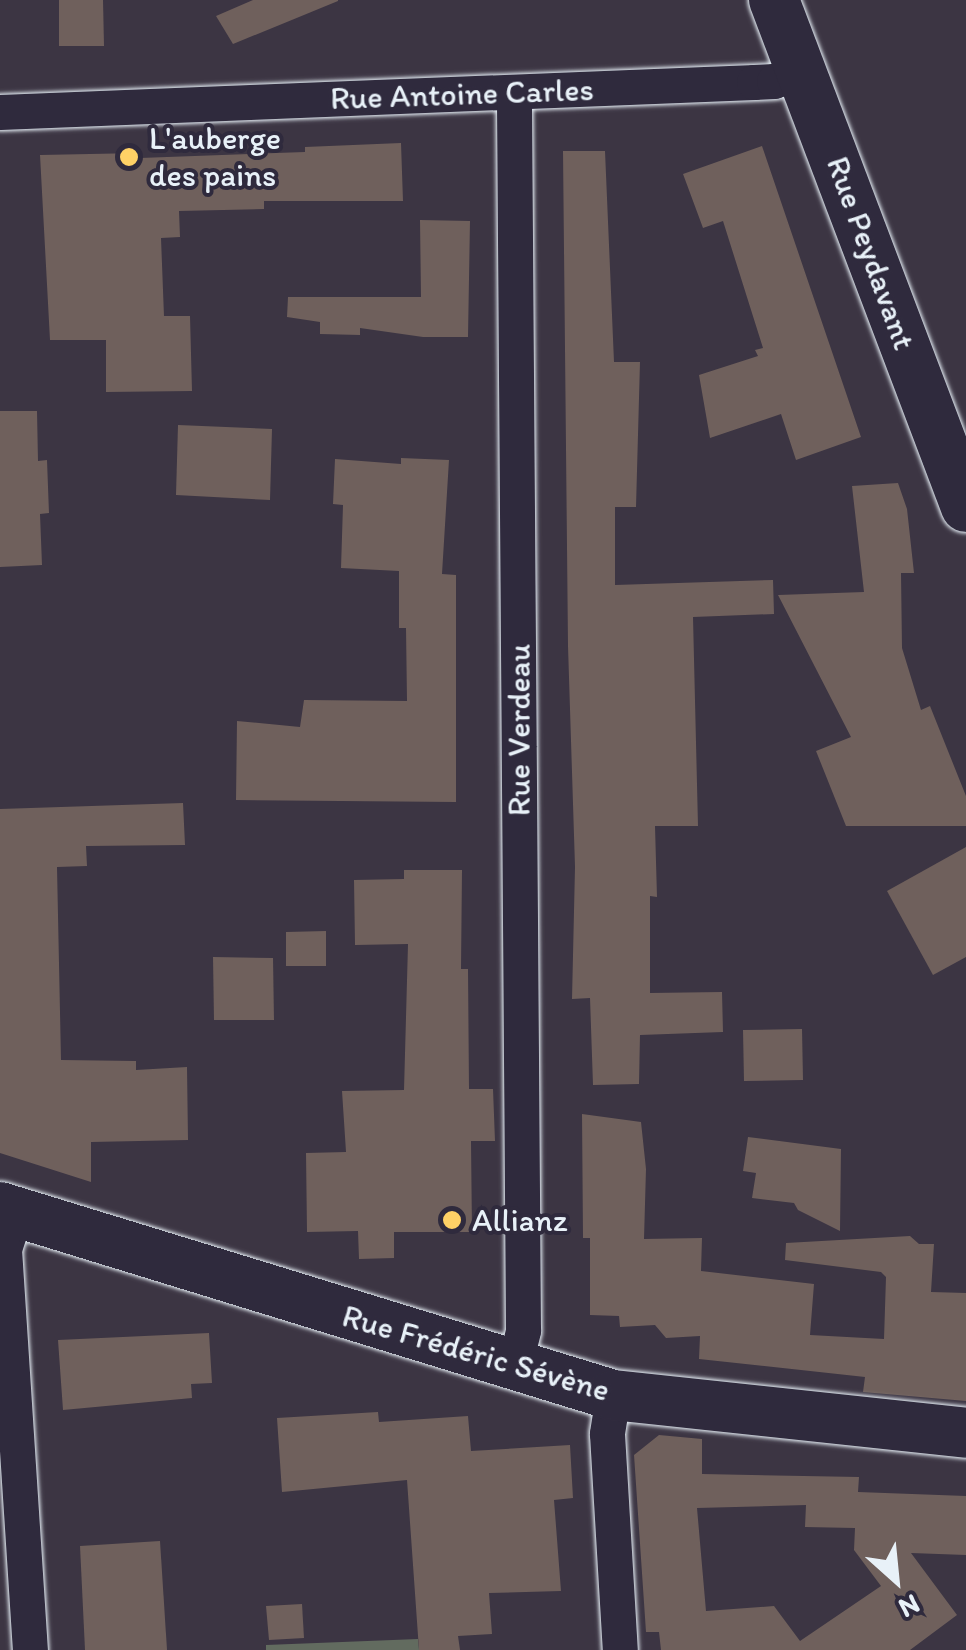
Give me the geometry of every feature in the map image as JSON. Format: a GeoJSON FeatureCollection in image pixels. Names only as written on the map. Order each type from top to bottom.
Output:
{"type":"FeatureCollection","features":[{"type":"Feature","properties":{"kind":"street","name":"Rue Peydavant"},"geometry":{"type":"LineString","coordinates":[[774,0],[966,507]]}},
{"type":"Feature","properties":{"kind":"street","name":"Rue Antoine Carles"},"geometry":{"type":"LineString","coordinates":[[0,112],[774,81],[802,70]]}},
{"type":"Feature","properties":{"kind":"street","name":"Rue Verdeau"},"geometry":{"type":"LineString","coordinates":[[514,92],[523,1330],[514,1367]]}},
{"type":"Feature","properties":{"kind":"street","name":"Rue Frédéric Sévène"},"geometry":{"type":"LineString","coordinates":[[8,1209],[614,1395],[966,1433]]}},
{"type":"Feature","properties":{"kind":"street"},"geometry":{"type":"LineString","coordinates":[[8,1209],[4,1249],[30,1650]]}},
{"type":"Feature","properties":{"kind":"street"},"geometry":{"type":"LineString","coordinates":[[614,1395],[607,1434],[620,1650]]}},
{"type":"Feature","properties":{"kind":"green space"},"geometry":{"type":"Polygon","coordinates":[[[418,1639],[419,1650],[266,1650],[266,1645],[418,1639]]]}},
{"type":"Feature","properties":{"kind":"building"},"geometry":{"type":"Polygon","coordinates":[[[59,0],[103,0],[104,46],[59,46],[59,0]]]}},
{"type":"Feature","properties":{"kind":"building"},"geometry":{"type":"Polygon","coordinates":[[[253,0],[338,1],[233,44],[216,16],[253,0]]]}},
{"type":"Feature","properties":{"kind":"building"},"geometry":{"type":"Polygon","coordinates":[[[401,143],[403,201],[264,201],[264,209],[179,211],[180,237],[161,238],[164,316],[190,316],[192,391],[106,392],[106,340],[50,340],[40,155],[140,153],[140,158],[305,152],[305,147],[401,143]]]}},
{"type":"Feature","properties":{"kind":"building"},"geometry":{"type":"Polygon","coordinates":[[[762,146],[861,437],[796,460],[781,414],[710,438],[699,375],[758,356],[755,350],[763,348],[723,221],[703,228],[683,174],[762,146]]]}},
{"type":"Feature","properties":{"kind":"building"},"geometry":{"type":"Polygon","coordinates":[[[563,151],[605,151],[614,362],[640,362],[636,507],[615,507],[615,585],[773,580],[774,614],[693,617],[698,826],[655,826],[657,897],[650,896],[650,993],[722,992],[723,1032],[640,1035],[639,1084],[593,1085],[590,998],[572,999],[575,867],[568,646],[563,151]]]}},
{"type":"Feature","properties":{"kind":"building"},"geometry":{"type":"Polygon","coordinates":[[[420,220],[470,221],[468,337],[423,337],[360,328],[360,335],[320,334],[320,322],[287,317],[288,297],[421,297],[420,220]]]}},
{"type":"Feature","properties":{"kind":"building"},"geometry":{"type":"Polygon","coordinates":[[[0,411],[37,411],[38,461],[47,460],[49,513],[40,514],[42,565],[0,567],[0,411]]]}},
{"type":"Feature","properties":{"kind":"building"},"geometry":{"type":"Polygon","coordinates":[[[178,425],[272,429],[270,500],[176,495],[178,425]]]}},
{"type":"Feature","properties":{"kind":"building"},"geometry":{"type":"Polygon","coordinates":[[[401,458],[449,460],[442,574],[456,575],[456,802],[236,800],[237,721],[300,727],[304,700],[407,701],[406,628],[399,628],[399,571],[341,568],[343,505],[333,504],[335,459],[401,464],[401,458]]]}},
{"type":"Feature","properties":{"kind":"building"},"geometry":{"type":"Polygon","coordinates":[[[898,483],[907,509],[914,573],[901,573],[902,648],[921,710],[930,706],[966,796],[966,826],[846,826],[816,751],[851,737],[778,595],[864,592],[852,486],[898,483]]]}},
{"type":"Feature","properties":{"kind":"building"},"geometry":{"type":"Polygon","coordinates":[[[183,803],[185,845],[86,846],[87,866],[57,867],[61,1060],[136,1061],[136,1070],[187,1067],[188,1140],[91,1142],[91,1182],[0,1153],[0,809],[183,803]]]}},
{"type":"Feature","properties":{"kind":"building"},"geometry":{"type":"Polygon","coordinates":[[[966,847],[966,957],[933,975],[887,891],[966,847]]]}},
{"type":"Feature","properties":{"kind":"building"},"geometry":{"type":"Polygon","coordinates":[[[404,870],[462,870],[461,969],[468,969],[469,1089],[493,1089],[495,1141],[471,1141],[472,1232],[394,1232],[394,1258],[359,1259],[358,1231],[307,1232],[306,1153],[346,1152],[342,1091],[404,1090],[408,944],[355,945],[354,880],[404,879],[404,870]]]}},
{"type":"Feature","properties":{"kind":"building"},"geometry":{"type":"Polygon","coordinates":[[[326,931],[326,966],[286,966],[286,932],[326,931]]]}},
{"type":"Feature","properties":{"kind":"building"},"geometry":{"type":"Polygon","coordinates":[[[213,957],[273,958],[274,1020],[214,1020],[213,957]]]}},
{"type":"Feature","properties":{"kind":"building"},"geometry":{"type":"Polygon","coordinates":[[[802,1029],[803,1080],[744,1081],[743,1030],[802,1029]]]}},
{"type":"Feature","properties":{"kind":"building"},"geometry":{"type":"Polygon","coordinates":[[[582,1114],[641,1122],[646,1169],[644,1239],[702,1238],[701,1271],[814,1284],[810,1335],[884,1339],[886,1277],[881,1272],[785,1260],[786,1243],[910,1236],[919,1244],[934,1244],[931,1292],[966,1293],[966,1401],[863,1392],[865,1377],[699,1359],[700,1336],[666,1338],[655,1325],[620,1327],[619,1316],[590,1315],[590,1238],[583,1238],[582,1114]]]}},
{"type":"Feature","properties":{"kind":"building"},"geometry":{"type":"Polygon","coordinates":[[[748,1137],[841,1149],[840,1231],[798,1210],[794,1203],[752,1198],[756,1173],[743,1171],[748,1137]]]}},
{"type":"Feature","properties":{"kind":"building"},"geometry":{"type":"Polygon","coordinates":[[[209,1333],[212,1383],[191,1384],[192,1398],[63,1410],[58,1340],[209,1333]]]}},
{"type":"Feature","properties":{"kind":"building"},"geometry":{"type":"Polygon","coordinates":[[[378,1412],[379,1422],[468,1416],[471,1451],[570,1445],[573,1498],[554,1500],[561,1591],[489,1593],[492,1634],[458,1636],[460,1650],[419,1650],[407,1480],[282,1492],[277,1418],[378,1412]]]}},
{"type":"Feature","properties":{"kind":"building"},"geometry":{"type":"Polygon","coordinates":[[[659,1435],[702,1439],[702,1474],[859,1477],[858,1492],[966,1496],[966,1555],[911,1553],[957,1615],[910,1650],[661,1650],[659,1632],[646,1632],[634,1455],[659,1435]],[[806,1505],[697,1508],[706,1611],[774,1606],[800,1641],[881,1586],[854,1550],[855,1528],[805,1527],[806,1505]]]}},
{"type":"Feature","properties":{"kind":"building"},"geometry":{"type":"Polygon","coordinates":[[[160,1541],[167,1650],[85,1650],[80,1546],[160,1541]]]}},
{"type":"Feature","properties":{"kind":"building"},"geometry":{"type":"Polygon","coordinates":[[[302,1604],[304,1638],[269,1640],[266,1606],[302,1604]]]}},
{"type":"Feature","properties":{"kind":"place","name":"L'auberge des pains"},"geometry":{"type":"Point","coordinates":[129,157]}},
{"type":"Feature","properties":{"kind":"place","name":"Allianz"},"geometry":{"type":"Point","coordinates":[452,1220]}}]}
